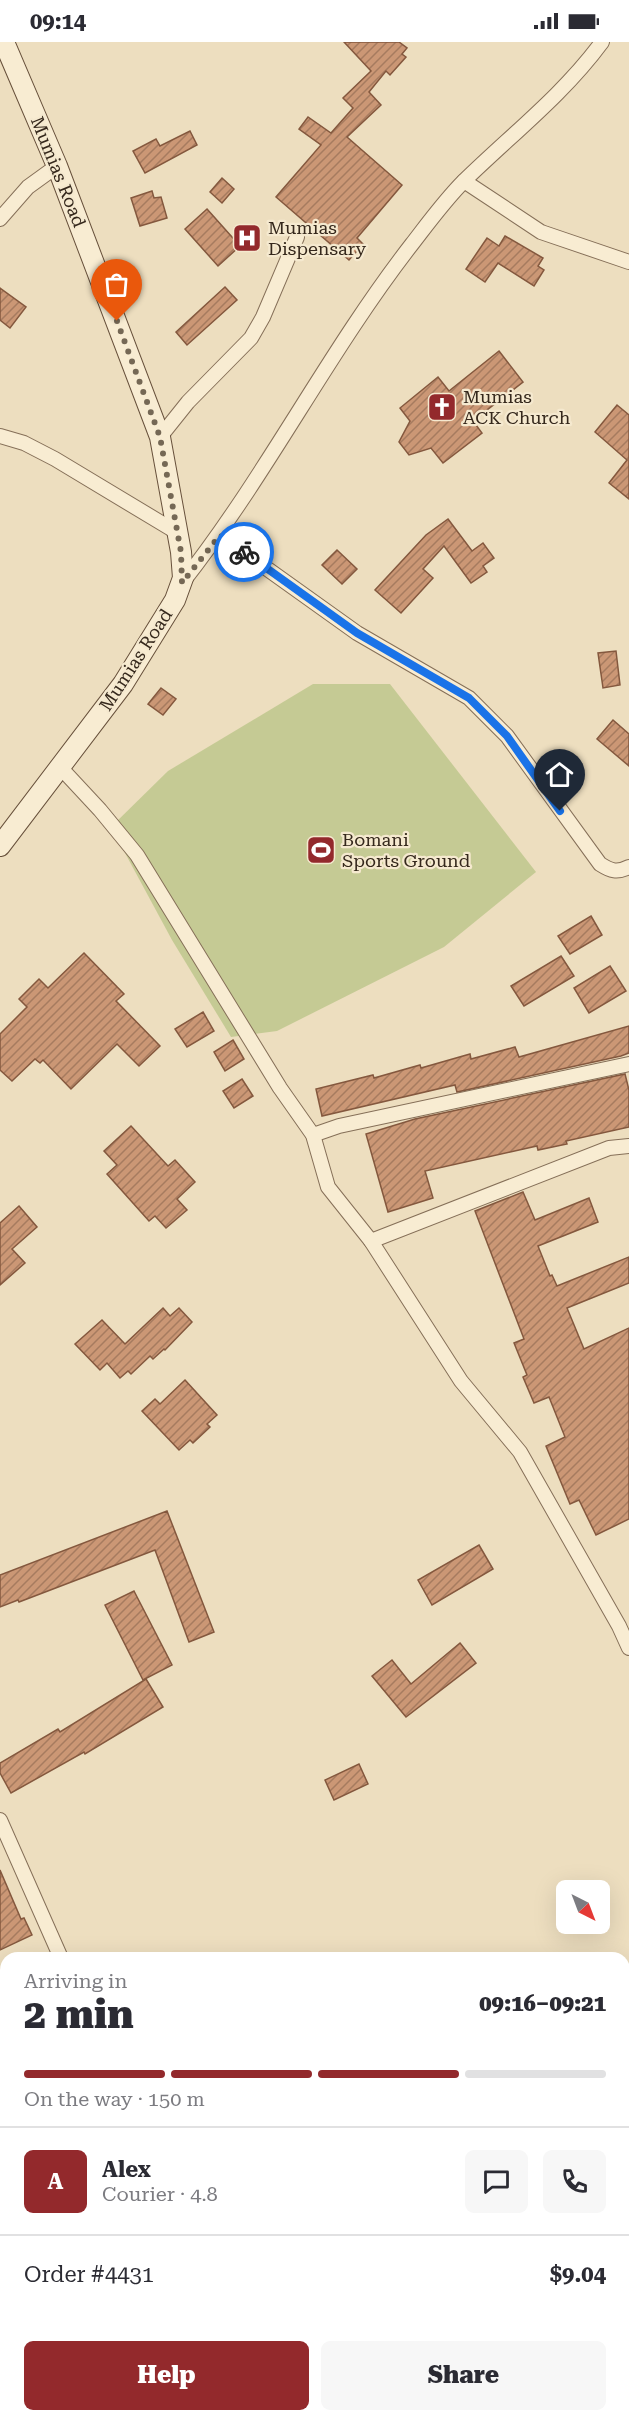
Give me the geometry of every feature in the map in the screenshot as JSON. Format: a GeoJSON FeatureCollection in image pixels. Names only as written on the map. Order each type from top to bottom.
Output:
{"type":"FeatureCollection","features":[{"type":"Feature","properties":{"kind":"street","name":"Mumias Road"},"geometry":{"type":"LineString","coordinates":[[0,846],[123,684],[175,600],[182,583],[183,570],[160,437],[57,166],[4,42]]}},
{"type":"Feature","properties":{"kind":"street"},"geometry":{"type":"LineString","coordinates":[[182,583],[220,535],[371,297],[464,181],[555,97],[602,42]]}},
{"type":"Feature","properties":{"kind":"street"},"geometry":{"type":"LineString","coordinates":[[0,219],[28,187],[57,166]]}},
{"type":"Feature","properties":{"kind":"street"},"geometry":{"type":"LineString","coordinates":[[464,181],[541,232],[629,262]]}},
{"type":"Feature","properties":{"kind":"street"},"geometry":{"type":"LineString","coordinates":[[160,437],[189,402],[251,338],[263,317],[297,237]]}},
{"type":"Feature","properties":{"kind":"street"},"geometry":{"type":"LineString","coordinates":[[0,436],[24,443],[45,454],[178,533]]}},
{"type":"Feature","properties":{"kind":"street"},"geometry":{"type":"LineString","coordinates":[[220,535],[357,633],[469,698],[507,736],[600,864],[612,871],[621,871],[629,867]]}},
{"type":"Feature","properties":{"kind":"street"},"geometry":{"type":"LineString","coordinates":[[60,767],[137,855],[280,1088],[313,1135],[328,1187],[371,1241],[461,1381],[520,1452],[620,1626],[629,1648]]}},
{"type":"Feature","properties":{"kind":"street"},"geometry":{"type":"LineString","coordinates":[[313,1135],[339,1126],[629,1064]]}},
{"type":"Feature","properties":{"kind":"street"},"geometry":{"type":"LineString","coordinates":[[371,1241],[609,1148],[629,1146]]}},
{"type":"Feature","properties":{"kind":"street"},"geometry":{"type":"LineString","coordinates":[[0,1820],[58,1952]]}},
{"type":"Feature","properties":{"kind":"green space","name":"Bomani Sports Ground"},"geometry":{"type":"Polygon","coordinates":[[[313,684],[390,684],[536,872],[444,947],[277,1031],[231,1037],[172,940],[111,827],[168,771],[313,684]]]}},
{"type":"Feature","properties":{"kind":"building"},"geometry":{"type":"Polygon","coordinates":[[[344,42],[399,42],[407,48],[402,54],[406,57],[390,75],[386,71],[369,92],[381,105],[347,137],[402,185],[357,238],[363,244],[349,260],[276,197],[321,145],[299,129],[308,117],[331,133],[353,108],[343,98],[371,71],[344,42]]]}},
{"type":"Feature","properties":{"kind":"building"},"geometry":{"type":"Polygon","coordinates":[[[190,131],[197,145],[145,173],[133,151],[156,139],[160,146],[190,131]]]}},
{"type":"Feature","properties":{"kind":"building"},"geometry":{"type":"Polygon","coordinates":[[[222,178],[234,189],[222,203],[210,192],[222,178]]]}},
{"type":"Feature","properties":{"kind":"building"},"geometry":{"type":"Polygon","coordinates":[[[152,191],[154,198],[161,197],[167,218],[140,226],[131,198],[152,191]]]}},
{"type":"Feature","properties":{"kind":"building"},"geometry":{"type":"Polygon","coordinates":[[[207,209],[240,246],[218,266],[185,229],[207,209]]]}},
{"type":"Feature","properties":{"kind":"building"},"geometry":{"type":"Polygon","coordinates":[[[505,236],[543,258],[538,266],[544,270],[534,286],[498,263],[485,282],[466,269],[487,238],[499,246],[505,236]]]}},
{"type":"Feature","properties":{"kind":"building"},"geometry":{"type":"Polygon","coordinates":[[[225,287],[237,300],[187,345],[176,332],[225,287]]]}},
{"type":"Feature","properties":{"kind":"building"},"geometry":{"type":"Polygon","coordinates":[[[0,288],[26,307],[10,328],[0,320],[0,288]]]}},
{"type":"Feature","properties":{"kind":"building"},"geometry":{"type":"Polygon","coordinates":[[[499,351],[523,382],[473,421],[482,433],[443,463],[431,448],[409,455],[399,442],[410,421],[400,408],[438,377],[449,391],[499,351]]]}},
{"type":"Feature","properties":{"kind":"building"},"geometry":{"type":"Polygon","coordinates":[[[617,405],[629,415],[629,499],[609,483],[627,460],[595,432],[617,405]]]}},
{"type":"Feature","properties":{"kind":"building"},"geometry":{"type":"Polygon","coordinates":[[[448,519],[472,551],[483,543],[494,558],[483,566],[487,572],[471,583],[444,546],[423,569],[433,578],[401,613],[375,590],[426,535],[448,519]]]}},
{"type":"Feature","properties":{"kind":"building"},"geometry":{"type":"Polygon","coordinates":[[[337,550],[357,569],[342,584],[322,565],[337,550]]]}},
{"type":"Feature","properties":{"kind":"building"},"geometry":{"type":"Polygon","coordinates":[[[616,651],[620,685],[603,688],[598,653],[616,651]]]}},
{"type":"Feature","properties":{"kind":"building"},"geometry":{"type":"Polygon","coordinates":[[[161,688],[176,699],[163,715],[148,704],[161,688]]]}},
{"type":"Feature","properties":{"kind":"building"},"geometry":{"type":"Polygon","coordinates":[[[613,720],[629,734],[629,766],[597,739],[613,720]]]}},
{"type":"Feature","properties":{"kind":"building"},"geometry":{"type":"Polygon","coordinates":[[[591,916],[602,935],[570,954],[558,936],[591,916]]]}},
{"type":"Feature","properties":{"kind":"building"},"geometry":{"type":"Polygon","coordinates":[[[84,953],[124,994],[116,1001],[160,1046],[139,1066],[117,1044],[71,1089],[43,1060],[40,1063],[35,1059],[12,1081],[0,1070],[0,1034],[27,1007],[19,999],[39,979],[48,988],[84,953]]]}},
{"type":"Feature","properties":{"kind":"building"},"geometry":{"type":"Polygon","coordinates":[[[561,956],[574,976],[524,1006],[511,986],[561,956]]]}},
{"type":"Feature","properties":{"kind":"building"},"geometry":{"type":"Polygon","coordinates":[[[610,966],[626,991],[589,1013],[574,988],[610,966]]]}},
{"type":"Feature","properties":{"kind":"building"},"geometry":{"type":"Polygon","coordinates":[[[203,1012],[214,1031],[187,1047],[175,1029],[203,1012]]]}},
{"type":"Feature","properties":{"kind":"building"},"geometry":{"type":"Polygon","coordinates":[[[629,1026],[629,1053],[621,1056],[457,1092],[455,1085],[322,1116],[316,1089],[373,1075],[374,1078],[420,1065],[421,1068],[470,1054],[471,1059],[515,1047],[519,1057],[629,1026]]]}},
{"type":"Feature","properties":{"kind":"building"},"geometry":{"type":"Polygon","coordinates":[[[233,1040],[244,1059],[225,1071],[214,1052],[233,1040]]]}},
{"type":"Feature","properties":{"kind":"building"},"geometry":{"type":"Polygon","coordinates":[[[625,1074],[629,1090],[629,1127],[566,1141],[567,1144],[538,1150],[537,1146],[425,1171],[433,1198],[388,1212],[366,1134],[415,1119],[625,1074]]]}},
{"type":"Feature","properties":{"kind":"building"},"geometry":{"type":"Polygon","coordinates":[[[242,1079],[253,1096],[234,1108],[223,1091],[242,1079]]]}},
{"type":"Feature","properties":{"kind":"building"},"geometry":{"type":"Polygon","coordinates":[[[131,1126],[168,1166],[175,1160],[195,1182],[177,1199],[187,1210],[166,1228],[155,1216],[149,1221],[107,1174],[117,1165],[104,1151],[131,1126]]]}},
{"type":"Feature","properties":{"kind":"building"},"geometry":{"type":"Polygon","coordinates":[[[523,1192],[535,1220],[589,1198],[598,1222],[538,1246],[550,1276],[552,1275],[557,1286],[629,1257],[629,1283],[567,1308],[584,1349],[629,1328],[629,1519],[596,1535],[579,1500],[570,1504],[546,1446],[565,1437],[549,1397],[534,1403],[523,1377],[527,1375],[514,1343],[524,1339],[475,1211],[523,1192]]]}},
{"type":"Feature","properties":{"kind":"building"},"geometry":{"type":"Polygon","coordinates":[[[19,1206],[37,1227],[12,1249],[25,1263],[0,1285],[0,1223],[19,1206]]]}},
{"type":"Feature","properties":{"kind":"building"},"geometry":{"type":"Polygon","coordinates":[[[163,1308],[170,1316],[179,1308],[192,1322],[165,1350],[153,1359],[150,1356],[131,1374],[128,1371],[120,1378],[107,1363],[100,1370],[75,1344],[102,1320],[125,1344],[163,1308]]]}},
{"type":"Feature","properties":{"kind":"building"},"geometry":{"type":"Polygon","coordinates":[[[185,1380],[217,1415],[207,1424],[210,1427],[193,1443],[190,1440],[179,1450],[142,1411],[155,1399],[160,1404],[185,1380]]]}},
{"type":"Feature","properties":{"kind":"building"},"geometry":{"type":"Polygon","coordinates":[[[167,1511],[214,1632],[189,1642],[155,1550],[19,1602],[18,1600],[0,1607],[0,1575],[167,1511]]]}},
{"type":"Feature","properties":{"kind":"building"},"geometry":{"type":"Polygon","coordinates":[[[479,1545],[493,1569],[432,1605],[418,1580],[479,1545]]]}},
{"type":"Feature","properties":{"kind":"building"},"geometry":{"type":"Polygon","coordinates":[[[134,1591],[172,1665],[143,1680],[105,1605],[134,1591]]]}},
{"type":"Feature","properties":{"kind":"building"},"geometry":{"type":"Polygon","coordinates":[[[460,1643],[476,1663],[406,1717],[372,1676],[392,1660],[411,1684],[460,1643]]]}},
{"type":"Feature","properties":{"kind":"building"},"geometry":{"type":"Polygon","coordinates":[[[146,1679],[163,1707],[85,1754],[84,1752],[11,1793],[0,1773],[0,1763],[58,1729],[60,1732],[146,1679]]]}},
{"type":"Feature","properties":{"kind":"building"},"geometry":{"type":"Polygon","coordinates":[[[359,1764],[368,1784],[334,1800],[325,1780],[359,1764]]]}},
{"type":"Feature","properties":{"kind":"building"},"geometry":{"type":"Polygon","coordinates":[[[0,1870],[21,1919],[24,1918],[32,1935],[0,1950],[0,1870]]]}},
{"type":"Feature","properties":{"kind":"way so far"},"geometry":{"type":"LineString","coordinates":[[117,321],[160,437],[181,552],[182,583],[220,535],[244,552]]}},
{"type":"Feature","properties":{"kind":"place","name":"Mumias Dispensary"},"geometry":{"type":"Point","coordinates":[247,238]}},
{"type":"Feature","properties":{"kind":"place","name":"Mumias ACK Church"},"geometry":{"type":"Point","coordinates":[442,407]}},
{"type":"Feature","properties":{"kind":"place","name":"Bomani Sports Ground"},"geometry":{"type":"Point","coordinates":[321,850]}},
{"type":"Feature","properties":{"kind":"route"},"geometry":{"type":"LineString","coordinates":[[244,552],[357,633],[451,685],[469,698],[507,736],[560,811]]}}]}
